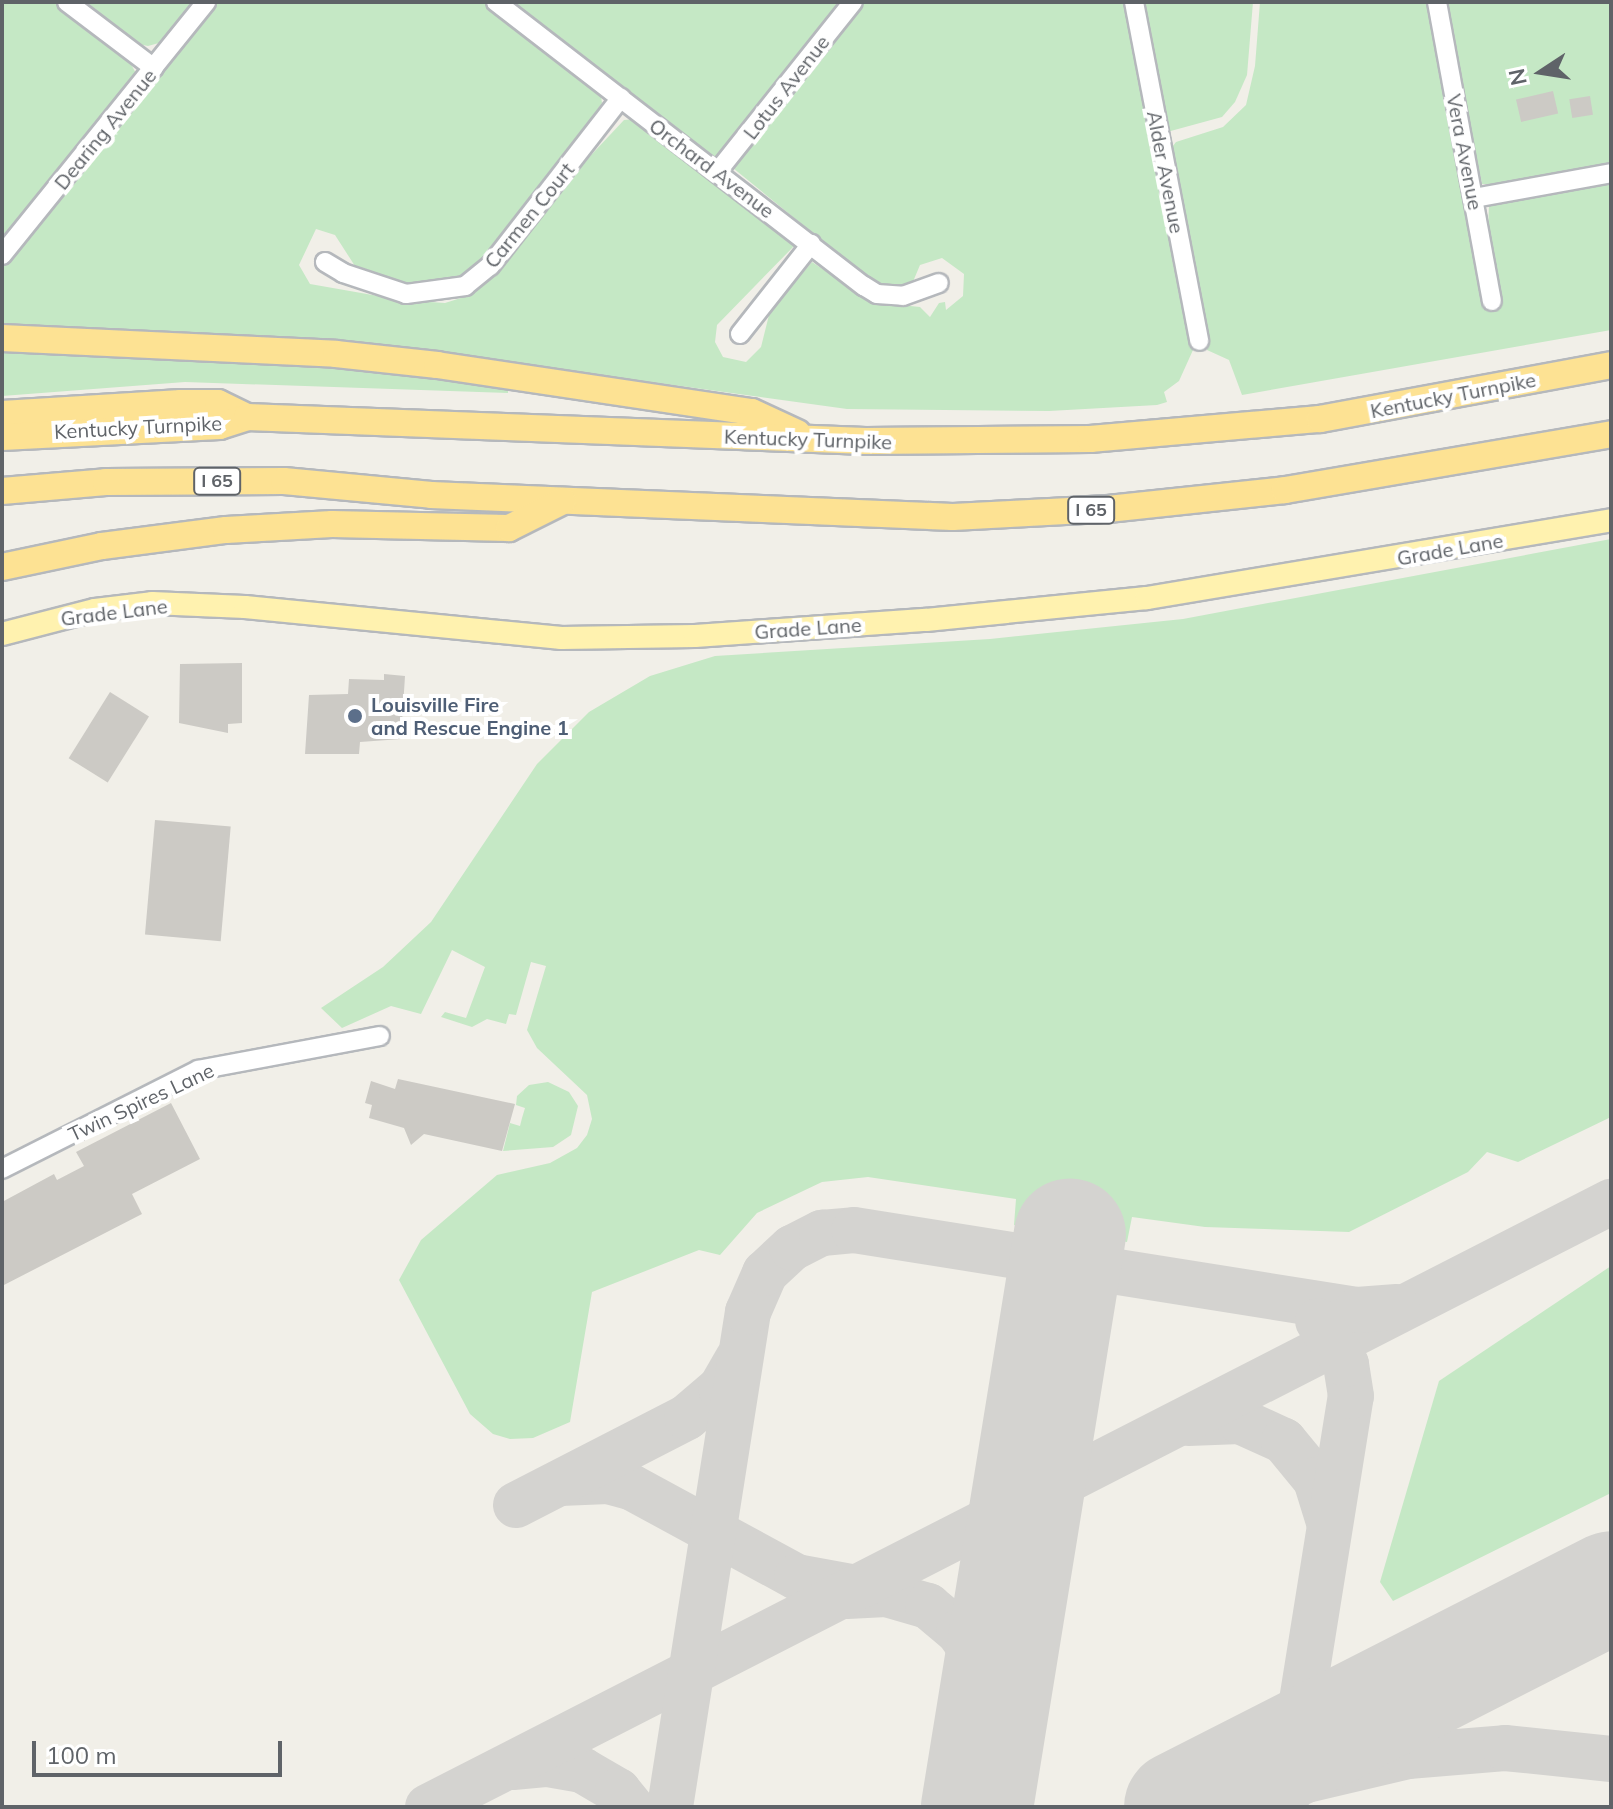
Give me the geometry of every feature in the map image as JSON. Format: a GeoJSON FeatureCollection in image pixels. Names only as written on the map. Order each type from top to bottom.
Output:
{"type":"FeatureCollection","features":[{"type":"Feature","properties":{"kind":"highway"},"geometry":{"type":"LineString","coordinates":[[2,338],[336,354],[437,365],[752,412],[808,438]]}},
{"type":"Feature","properties":{"kind":"highway","name":"Kentucky Turnpike"},"geometry":{"type":"LineString","coordinates":[[2,437],[220,426],[247,417],[975,443],[1146,435],[1364,412],[1611,365]]}},
{"type":"Feature","properties":{"kind":"highway"},"geometry":{"type":"LineString","coordinates":[[2,414],[218,403],[247,417]]}},
{"type":"Feature","properties":{"kind":"highway","name":"I 65"},"geometry":{"type":"LineString","coordinates":[[2,491],[106,482],[284,481],[431,495],[566,499],[840,516],[1108,509],[1285,490],[1611,434]]}},
{"type":"Feature","properties":{"kind":"highway"},"geometry":{"type":"LineString","coordinates":[[2,567],[102,546],[226,530],[332,524],[509,528],[566,499]]}},
{"type":"Feature","properties":{"kind":"main road","name":"Grade Lane"},"geometry":{"type":"LineString","coordinates":[[2,634],[55,619],[152,603],[245,607],[561,638],[803,629],[1147,598],[1611,520]]}},
{"type":"Feature","properties":{"kind":"street"},"geometry":{"type":"LineString","coordinates":[[67,2],[154,68]]}},
{"type":"Feature","properties":{"kind":"street","name":"Dearing Avenue"},"geometry":{"type":"LineString","coordinates":[[2,255],[206,2]]}},
{"type":"Feature","properties":{"kind":"street","name":"Orchard Avenue"},"geometry":{"type":"LineString","coordinates":[[496,2],[877,294],[910,295],[939,283]]}},
{"type":"Feature","properties":{"kind":"street","name":"Lotus Avenue"},"geometry":{"type":"LineString","coordinates":[[718,171],[853,2]]}},
{"type":"Feature","properties":{"kind":"street","name":"Alder Avenue"},"geometry":{"type":"LineString","coordinates":[[1134,2],[1199,341]]}},
{"type":"Feature","properties":{"kind":"street","name":"Vera Avenue"},"geometry":{"type":"LineString","coordinates":[[1437,2],[1492,301]]}},
{"type":"Feature","properties":{"kind":"street","name":"Carmen Court"},"geometry":{"type":"LineString","coordinates":[[325,262],[343,273],[406,294],[465,286],[490,266],[621,98]]}},
{"type":"Feature","properties":{"kind":"street"},"geometry":{"type":"LineString","coordinates":[[1474,198],[1611,173]]}},
{"type":"Feature","properties":{"kind":"street"},"geometry":{"type":"LineString","coordinates":[[740,334],[811,244]]}},
{"type":"Feature","properties":{"kind":"street","name":"Twin Spires Lane"},"geometry":{"type":"LineString","coordinates":[[2,1169],[198,1070],[380,1036]]}},
{"type":"Feature","properties":{"kind":"green space"},"geometry":{"type":"Polygon","coordinates":[[[2,2],[55,2],[128,59],[137,75],[2,249],[2,2]]]}},
{"type":"Feature","properties":{"kind":"green space"},"geometry":{"type":"Polygon","coordinates":[[[75,2],[198,2],[166,41],[148,46],[133,43],[75,2]]]}},
{"type":"Feature","properties":{"kind":"green space"},"geometry":{"type":"Polygon","coordinates":[[[214,2],[483,2],[601,96],[602,103],[552,174],[473,272],[459,281],[415,289],[362,277],[335,235],[316,229],[299,265],[310,284],[401,300],[445,303],[464,297],[494,276],[579,168],[624,120],[635,119],[794,246],[717,325],[715,342],[723,357],[746,362],[761,347],[770,311],[812,262],[872,302],[920,307],[930,317],[939,303],[945,302],[946,310],[963,296],[964,274],[942,258],[920,265],[912,284],[904,288],[874,283],[733,168],[863,2],[1127,2],[1158,141],[1193,350],[1179,381],[1164,392],[1167,402],[1157,405],[1049,411],[847,409],[404,348],[289,337],[2,323],[2,265],[214,2]]]}},
{"type":"Feature","properties":{"kind":"green space"},"geometry":{"type":"Polygon","coordinates":[[[505,2],[845,2],[715,162],[505,2]]]}},
{"type":"Feature","properties":{"kind":"green space"},"geometry":{"type":"Polygon","coordinates":[[[1140,2],[1253,2],[1247,75],[1235,102],[1222,117],[1167,132],[1140,2]]]}},
{"type":"Feature","properties":{"kind":"green space"},"geometry":{"type":"Polygon","coordinates":[[[1260,2],[1428,2],[1485,307],[1489,205],[1611,181],[1611,330],[1242,395],[1229,360],[1207,350],[1169,151],[1176,142],[1223,127],[1246,105],[1255,66],[1260,2]]]}},
{"type":"Feature","properties":{"kind":"green space"},"geometry":{"type":"Polygon","coordinates":[[[1443,2],[1611,2],[1611,166],[1515,184],[1482,184],[1443,2]]]}},
{"type":"Feature","properties":{"kind":"green space"},"geometry":{"type":"Polygon","coordinates":[[[2,345],[328,363],[508,383],[508,393],[185,382],[2,396],[2,345]]]}},
{"type":"Feature","properties":{"kind":"green space"},"geometry":{"type":"Polygon","coordinates":[[[1611,539],[1611,1117],[1518,1162],[1487,1152],[1468,1172],[1349,1232],[1205,1227],[1132,1217],[1127,1242],[1014,1225],[1016,1199],[868,1177],[822,1182],[757,1213],[720,1255],[699,1250],[592,1292],[570,1422],[533,1438],[510,1439],[493,1434],[470,1414],[399,1280],[421,1240],[497,1175],[550,1163],[577,1148],[587,1135],[592,1119],[587,1095],[537,1048],[527,1030],[546,966],[531,962],[516,1015],[509,1014],[506,1024],[487,1019],[472,1027],[441,1017],[445,1012],[466,1018],[485,967],[452,950],[421,1014],[391,1006],[342,1028],[321,1008],[383,967],[431,922],[537,764],[589,712],[650,676],[715,656],[990,639],[1183,619],[1611,539]]]}},
{"type":"Feature","properties":{"kind":"green space"},"geometry":{"type":"Polygon","coordinates":[[[548,1082],[569,1092],[578,1106],[571,1135],[553,1147],[503,1151],[510,1123],[520,1126],[525,1108],[516,1105],[517,1096],[529,1085],[548,1082]]]}},
{"type":"Feature","properties":{"kind":"green space"},"geometry":{"type":"Polygon","coordinates":[[[1611,1266],[1611,1493],[1393,1601],[1380,1582],[1439,1381],[1611,1266]]]}},
{"type":"Feature","properties":{"kind":"building"},"geometry":{"type":"Polygon","coordinates":[[[1553,91],[1558,113],[1521,122],[1516,100],[1553,91]]]}},
{"type":"Feature","properties":{"kind":"building"},"geometry":{"type":"Polygon","coordinates":[[[1590,96],[1593,115],[1572,118],[1569,99],[1590,96]]]}},
{"type":"Feature","properties":{"kind":"building"},"geometry":{"type":"Polygon","coordinates":[[[242,663],[242,723],[228,724],[228,733],[179,723],[180,664],[242,663]]]}},
{"type":"Feature","properties":{"kind":"building","name":"Louisville Fire and Rescue Engine 1"},"geometry":{"type":"Polygon","coordinates":[[[384,674],[405,676],[401,739],[360,742],[359,754],[305,754],[309,695],[348,694],[349,679],[384,680],[384,674]]]}},
{"type":"Feature","properties":{"kind":"building"},"geometry":{"type":"Polygon","coordinates":[[[110,692],[149,716],[108,783],[69,758],[110,692]]]}},
{"type":"Feature","properties":{"kind":"building"},"geometry":{"type":"Polygon","coordinates":[[[155,820],[231,827],[221,941],[145,935],[155,820]]]}},
{"type":"Feature","properties":{"kind":"building"},"geometry":{"type":"Polygon","coordinates":[[[398,1079],[515,1104],[502,1151],[424,1134],[411,1145],[404,1128],[369,1118],[372,1105],[365,1103],[371,1081],[395,1089],[398,1079]]]}},
{"type":"Feature","properties":{"kind":"building"},"geometry":{"type":"Polygon","coordinates":[[[171,1103],[200,1159],[132,1194],[142,1214],[2,1286],[2,1202],[54,1174],[57,1180],[84,1166],[76,1152],[171,1103]]]}},
{"type":"Feature","properties":{"kind":"taxiway"},"geometry":{"type":"LineString","coordinates":[[428,1807],[1611,1202]]}},
{"type":"Feature","properties":{"kind":"taxiway"},"geometry":{"type":"LineString","coordinates":[[670,1807],[748,1312],[765,1273],[792,1248],[822,1233],[854,1230],[1357,1310],[1397,1307]]}},
{"type":"Feature","properties":{"kind":"taxiway"},"geometry":{"type":"LineString","coordinates":[[1285,1807],[1351,1396],[1346,1364],[1318,1321]]}},
{"type":"Feature","properties":{"kind":"taxiway"},"geometry":{"type":"LineString","coordinates":[[516,1505],[687,1417],[721,1388],[738,1358]]}},
{"type":"Feature","properties":{"kind":"taxiway"},"geometry":{"type":"LineString","coordinates":[[1188,1423],[1240,1421],[1284,1441],[1316,1480],[1329,1522]]}},
{"type":"Feature","properties":{"kind":"taxiway"},"geometry":{"type":"LineString","coordinates":[[560,1483],[608,1481],[631,1487],[797,1577],[867,1590]]}},
{"type":"Feature","properties":{"kind":"taxiway"},"geometry":{"type":"LineString","coordinates":[[847,1596],[886,1594],[928,1606],[959,1632],[978,1659],[988,1720],[974,1807]]}},
{"type":"Feature","properties":{"kind":"taxiway"},"geometry":{"type":"LineString","coordinates":[[1227,1807],[1289,1784],[1408,1756],[1505,1748],[1611,1759]]}},
{"type":"Feature","properties":{"kind":"taxiway"},"geometry":{"type":"LineString","coordinates":[[513,1767],[548,1764],[582,1770],[618,1791],[631,1807]]}},
{"type":"Feature","properties":{"kind":"taxiway"},"geometry":{"type":"LineString","coordinates":[[1173,1807],[1251,1766]]}},
{"type":"Feature","properties":{"kind":"runway"},"geometry":{"type":"LineString","coordinates":[[977,1807],[1070,1234]]}},
{"type":"Feature","properties":{"kind":"runway"},"geometry":{"type":"LineString","coordinates":[[1180,1807],[1611,1587]]}},
{"type":"Feature","properties":{"kind":"place","name":"Louisville Fire and Rescue Engine 1"},"geometry":{"type":"Point","coordinates":[355,716]}}]}
